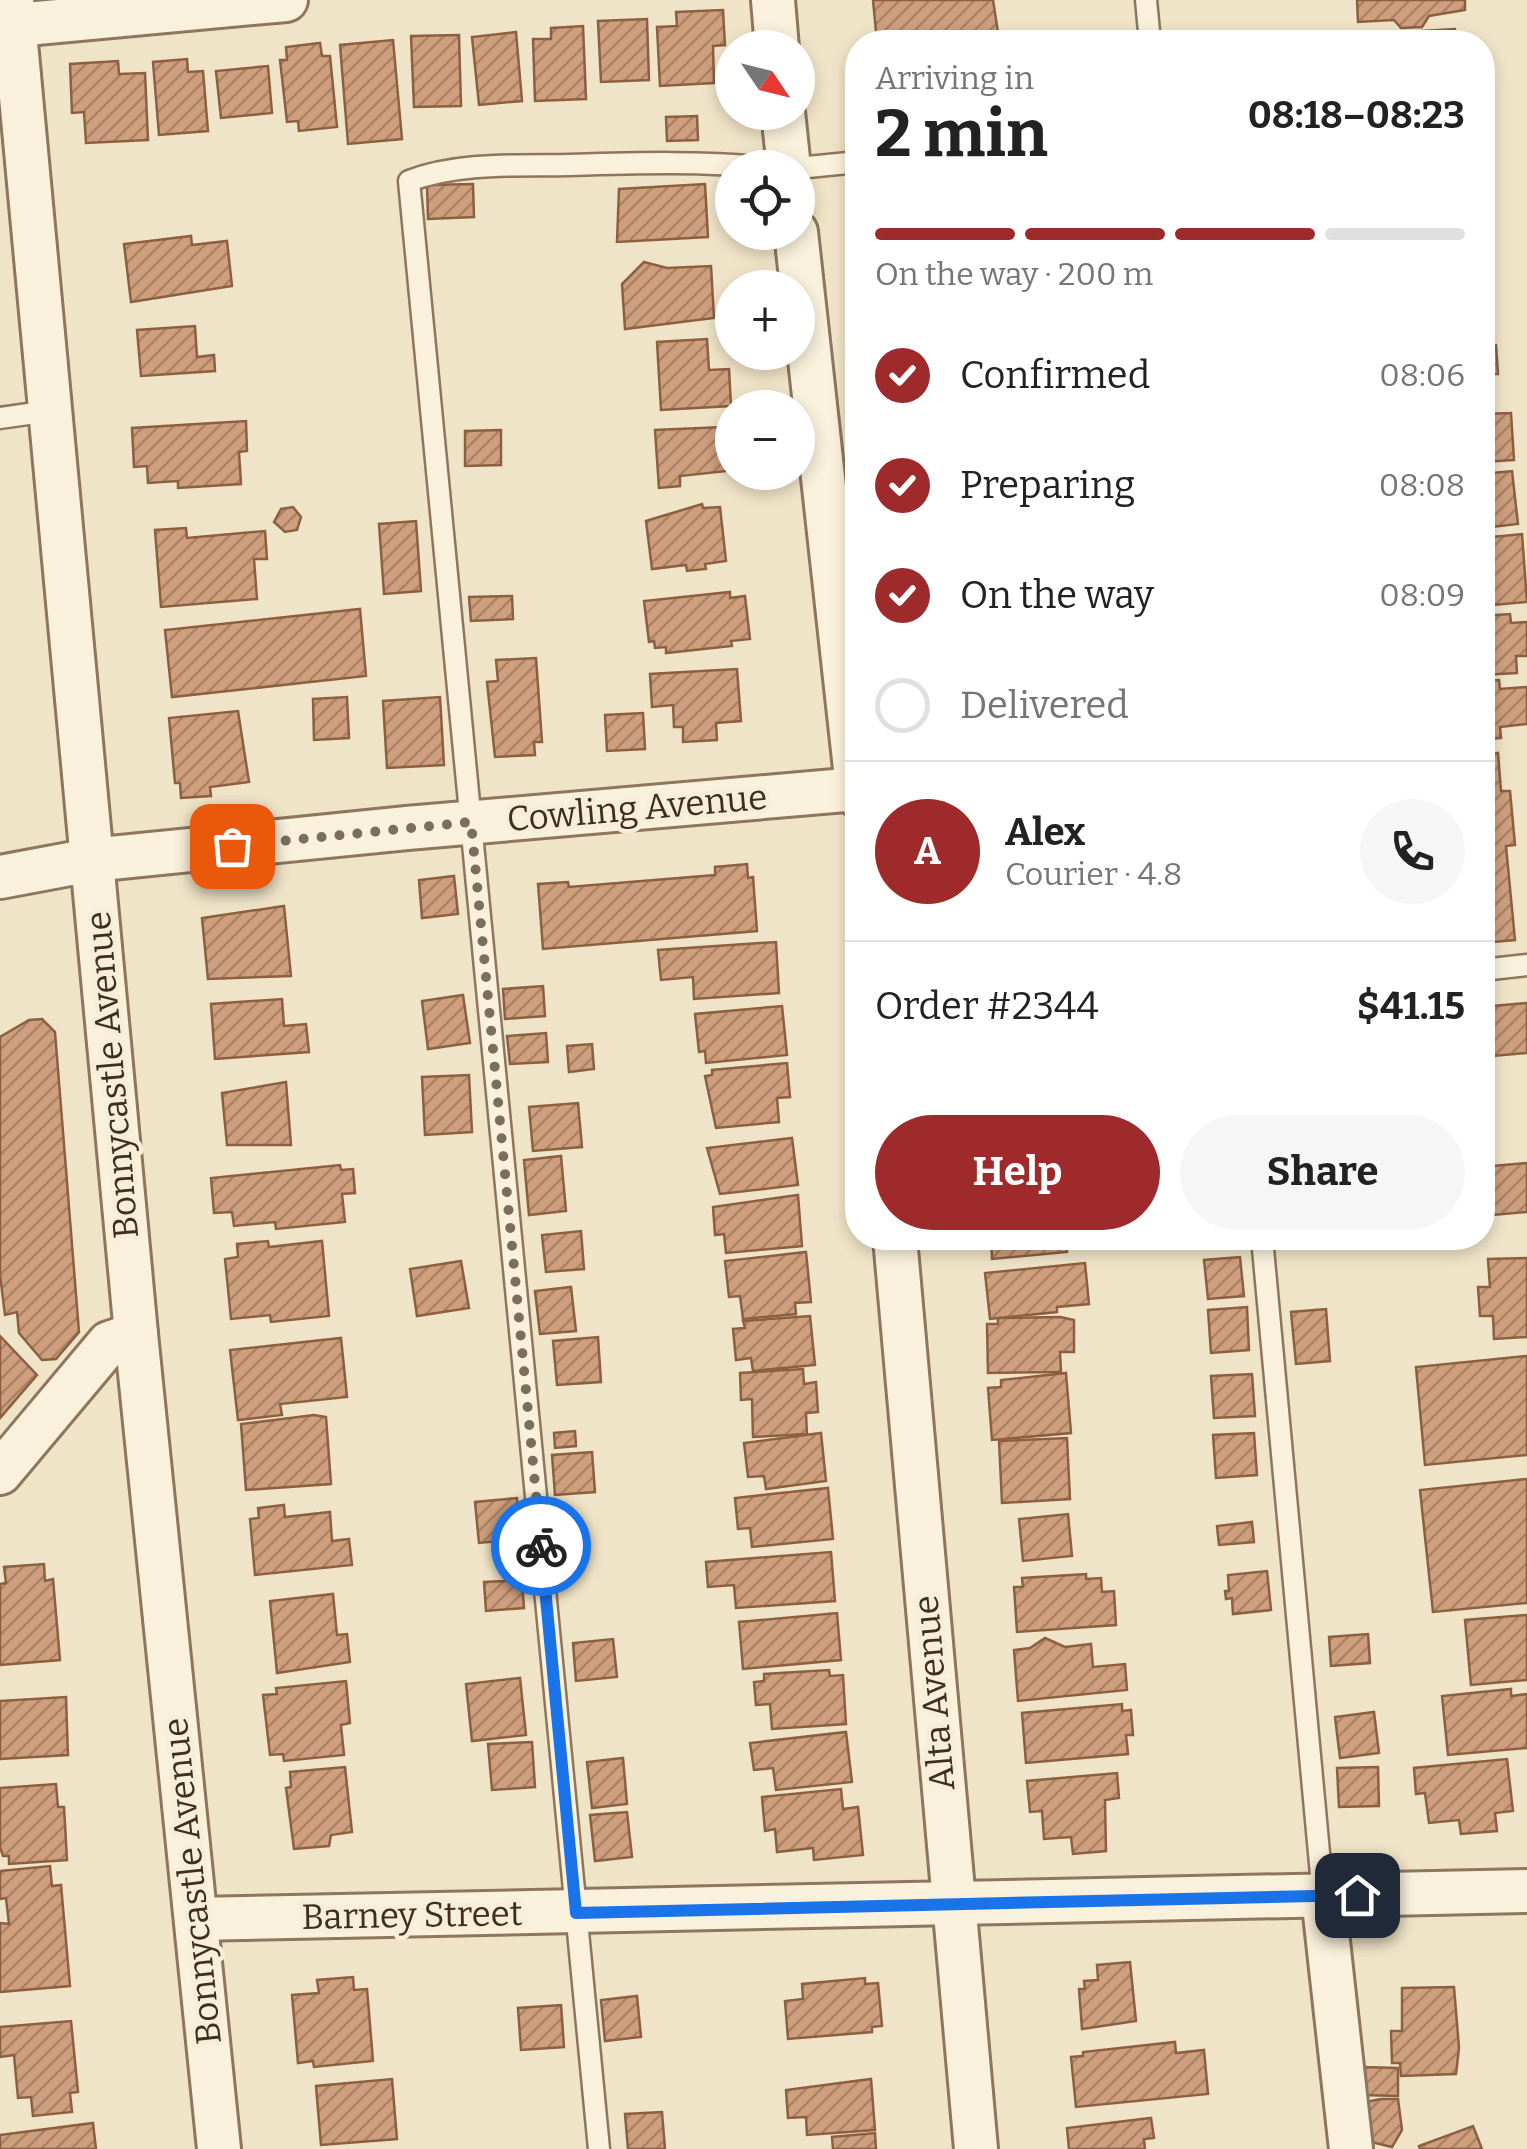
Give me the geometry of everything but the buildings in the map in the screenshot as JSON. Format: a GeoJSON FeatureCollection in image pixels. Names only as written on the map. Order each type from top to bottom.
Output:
{"type":"FeatureCollection","features":[{"type":"Feature","properties":{"kind":"street"},"geometry":{"type":"LineString","coordinates":[[14,13],[286,0]]}},
{"type":"Feature","properties":{"kind":"street"},"geometry":{"type":"LineString","coordinates":[[773,0],[776,30]]}},
{"type":"Feature","properties":{"kind":"street","name":"Bonnycastle Avenue"},"geometry":{"type":"LineString","coordinates":[[14,13],[136,1334],[219,2149]]}},
{"type":"Feature","properties":{"kind":"street"},"geometry":{"type":"LineString","coordinates":[[798,250],[845,683]]}},
{"type":"Feature","properties":{"kind":"street","name":"Cowling Avenue"},"geometry":{"type":"LineString","coordinates":[[0,876],[92,860],[471,822],[845,794]]}},
{"type":"Feature","properties":{"kind":"street","name":"Alta Avenue"},"geometry":{"type":"LineString","coordinates":[[896,1250],[976,2149]]}},
{"type":"Feature","properties":{"kind":"street"},"geometry":{"type":"LineString","coordinates":[[0,1473],[109,1344],[136,1334]]}},
{"type":"Feature","properties":{"kind":"street","name":"Barney Street"},"geometry":{"type":"LineString","coordinates":[[196,1919],[1527,1891]]}},
{"type":"Feature","properties":{"kind":"street"},"geometry":{"type":"LineString","coordinates":[[1324,1896],[1351,2149]]}},
{"type":"Feature","properties":{"kind":"lane"},"geometry":{"type":"LineString","coordinates":[[1146,0],[1149,30]]}},
{"type":"Feature","properties":{"kind":"lane"},"geometry":{"type":"LineString","coordinates":[[815,166],[845,163]]}},
{"type":"Feature","properties":{"kind":"lane"},"geometry":{"type":"LineString","coordinates":[[599,2149],[409,181],[438,170],[530,165],[715,165]]}},
{"type":"Feature","properties":{"kind":"lane"},"geometry":{"type":"LineString","coordinates":[[0,418],[49,411]]}},
{"type":"Feature","properties":{"kind":"lane"},"geometry":{"type":"LineString","coordinates":[[1495,968],[1527,964]]}},
{"type":"Feature","properties":{"kind":"lane"},"geometry":{"type":"LineString","coordinates":[[1263,1250],[1324,1896]]}},
{"type":"Feature","properties":{"kind":"way so far"},"geometry":{"type":"LineString","coordinates":[[232,846],[471,822],[541,1546]]}},
{"type":"Feature","properties":{"kind":"route"},"geometry":{"type":"LineString","coordinates":[[541,1546],[576,1913],[1357,1895]]}}]}
